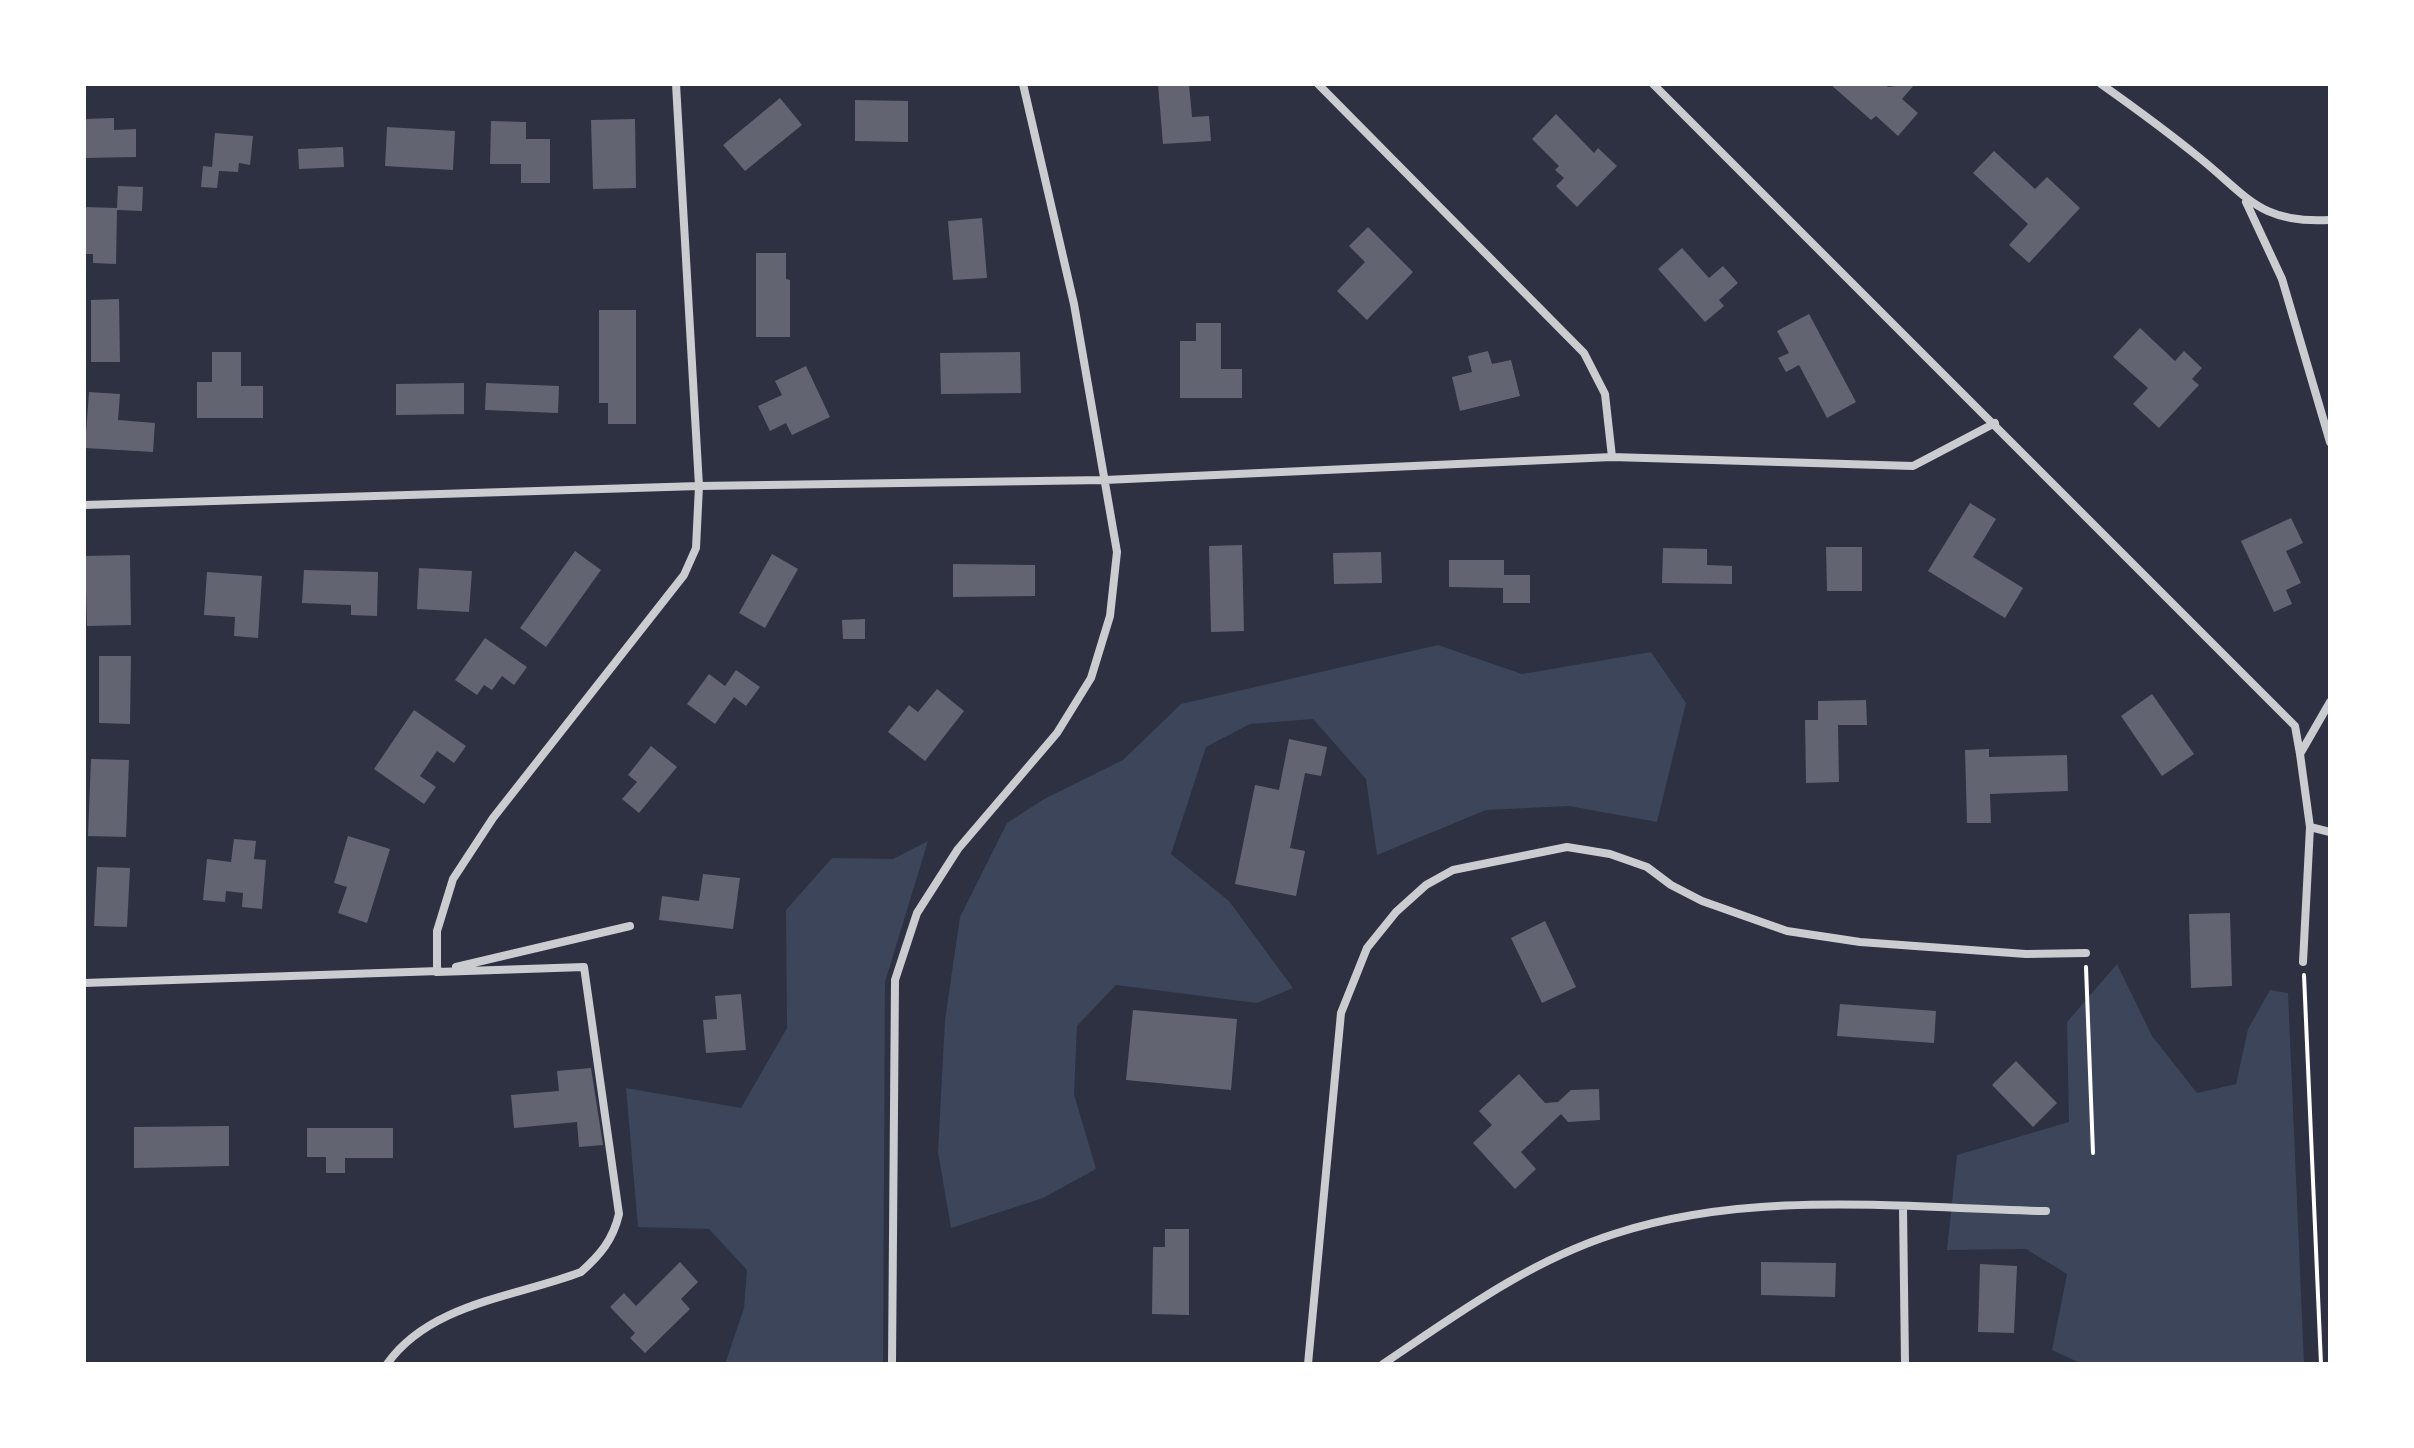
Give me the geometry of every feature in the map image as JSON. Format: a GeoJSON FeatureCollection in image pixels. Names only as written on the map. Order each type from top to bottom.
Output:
{"type":"FeatureCollection","features":[{"type":"Feature","properties":{"kind":"street"},"geometry":{"type":"LineString","coordinates":[[437,972],[437,931],[453,879],[493,818],[684,575],[696,548],[699,486],[676,84]]}},
{"type":"Feature","properties":{"kind":"street"},"geometry":{"type":"LineString","coordinates":[[892,1364],[891,1067],[895,980],[917,913],[958,849],[1057,733],[1091,678],[1110,616],[1117,552],[1074,304],[1023,84]]}},
{"type":"Feature","properties":{"kind":"street"},"geometry":{"type":"LineString","coordinates":[[1318,84],[1584,353],[1605,394],[1612,457]]}},
{"type":"Feature","properties":{"kind":"street"},"geometry":{"type":"LineString","coordinates":[[1653,84],[2295,726],[2310,827],[2303,962]]}},
{"type":"Feature","properties":{"kind":"street"},"geometry":{"type":"LineString","coordinates":[[2101,84],[2203,161],[2246,201],[2282,279],[2330,442]]}},
{"type":"Feature","properties":{"kind":"street"},"geometry":{"type":"LineString","coordinates":[[2113,93],[2119,84]]}},
{"type":"Feature","properties":{"kind":"street"},"geometry":{"type":"LineString","coordinates":[[2246,201],[2303,222],[2330,220]]}},
{"type":"Feature","properties":{"kind":"street"},"geometry":{"type":"LineString","coordinates":[[84,505],[699,486],[1105,480],[1612,457],[1913,466],[1995,423]]}},
{"type":"Feature","properties":{"kind":"street"},"geometry":{"type":"LineString","coordinates":[[2300,754],[2330,702]]}},
{"type":"Feature","properties":{"kind":"street"},"geometry":{"type":"LineString","coordinates":[[2310,827],[2330,832]]}},
{"type":"Feature","properties":{"kind":"street"},"geometry":{"type":"LineString","coordinates":[[1308,1364],[1341,1013],[1367,948],[1396,912],[1426,885],[1453,870],[1567,847],[1610,854],[1647,867],[1671,885],[1702,901],[1787,931],[1867,943],[2026,954],[2086,953]]}},
{"type":"Feature","properties":{"kind":"street"},"geometry":{"type":"LineString","coordinates":[[437,972],[630,926]]}},
{"type":"Feature","properties":{"kind":"street"},"geometry":{"type":"LineString","coordinates":[[84,983],[584,967],[619,1214],[607,1246],[581,1272],[429,1323],[406,1340],[387,1364]]}},
{"type":"Feature","properties":{"kind":"street"},"geometry":{"type":"LineString","coordinates":[[1383,1364],[1482,1297],[1554,1258],[1612,1234],[1711,1210],[1763,1204],[2046,1211]]}},
{"type":"Feature","properties":{"kind":"street"},"geometry":{"type":"LineString","coordinates":[[1903,1208],[1905,1364]]}},
{"type":"Feature","properties":{"kind":"path"},"geometry":{"type":"LineString","coordinates":[[2086,953],[2093,1153]]}},
{"type":"Feature","properties":{"kind":"path"},"geometry":{"type":"LineString","coordinates":[[2303,962],[2321,1364]]}},
{"type":"Feature","properties":{"kind":"shaded area"},"geometry":{"type":"Polygon","coordinates":[[[1438,645],[1522,674],[1651,652],[1686,703],[1657,822],[1569,806],[1486,810],[1377,855],[1366,779],[1313,719],[1250,724],[1206,747],[1171,854],[1229,901],[1293,988],[1257,1003],[1116,985],[1077,1026],[1074,1094],[1096,1169],[1043,1198],[951,1228],[938,1152],[945,1020],[960,917],[1007,823],[1044,799],[1123,760],[1181,704],[1438,645]]]}},
{"type":"Feature","properties":{"kind":"shaded area"},"geometry":{"type":"Polygon","coordinates":[[[928,841],[885,982],[883,1364],[725,1364],[744,1308],[747,1270],[709,1229],[638,1227],[626,1088],[741,1108],[787,1028],[786,910],[832,858],[893,859],[928,841]]]}},
{"type":"Feature","properties":{"kind":"shaded area"},"geometry":{"type":"Polygon","coordinates":[[[2117,964],[2152,1036],[2197,1093],[2236,1084],[2248,1029],[2270,990],[2288,993],[2304,1364],[2082,1364],[2052,1350],[2067,1274],[2026,1249],[1947,1250],[1957,1155],[2069,1122],[2067,1022],[2117,964]]]}},
{"type":"Feature","properties":{"kind":"building"},"geometry":{"type":"Polygon","coordinates":[[[1158,84],[1189,84],[1192,117],[1209,116],[1211,141],[1163,144],[1158,84]]]}},
{"type":"Feature","properties":{"kind":"building"},"geometry":{"type":"Polygon","coordinates":[[[1830,84],[1885,84],[1888,87],[1915,84],[1902,99],[1918,113],[1898,136],[1876,116],[1871,120],[1830,84]]]}},
{"type":"Feature","properties":{"kind":"building"},"geometry":{"type":"Polygon","coordinates":[[[780,98],[802,125],[745,171],[723,145],[780,98]]]}},
{"type":"Feature","properties":{"kind":"building"},"geometry":{"type":"Polygon","coordinates":[[[855,100],[908,101],[908,142],[855,141],[855,100]]]}},
{"type":"Feature","properties":{"kind":"building"},"geometry":{"type":"Polygon","coordinates":[[[1556,114],[1594,153],[1598,148],[1617,166],[1577,207],[1556,186],[1564,178],[1555,170],[1559,166],[1532,139],[1556,114]]]}},
{"type":"Feature","properties":{"kind":"building"},"geometry":{"type":"Polygon","coordinates":[[[114,118],[114,130],[136,129],[136,157],[84,158],[84,119],[114,118]]]}},
{"type":"Feature","properties":{"kind":"building"},"geometry":{"type":"Polygon","coordinates":[[[635,119],[636,188],[593,189],[591,120],[635,119]]]}},
{"type":"Feature","properties":{"kind":"building"},"geometry":{"type":"Polygon","coordinates":[[[491,121],[526,122],[526,139],[550,139],[550,183],[521,183],[521,164],[490,164],[491,121]]]}},
{"type":"Feature","properties":{"kind":"building"},"geometry":{"type":"Polygon","coordinates":[[[387,127],[455,131],[453,170],[385,166],[387,127]]]}},
{"type":"Feature","properties":{"kind":"building"},"geometry":{"type":"Polygon","coordinates":[[[215,133],[253,136],[250,165],[239,163],[238,172],[219,171],[217,188],[201,187],[203,166],[212,167],[215,133]]]}},
{"type":"Feature","properties":{"kind":"building"},"geometry":{"type":"Polygon","coordinates":[[[343,147],[344,167],[299,169],[298,149],[343,147]]]}},
{"type":"Feature","properties":{"kind":"building"},"geometry":{"type":"Polygon","coordinates":[[[1994,151],[2035,189],[2047,177],[2080,208],[2029,263],[2009,245],[2028,224],[1973,173],[1994,151]]]}},
{"type":"Feature","properties":{"kind":"building"},"geometry":{"type":"Polygon","coordinates":[[[118,186],[143,187],[142,211],[117,210],[116,264],[93,263],[93,254],[84,254],[84,207],[117,208],[118,186]]]}},
{"type":"Feature","properties":{"kind":"building"},"geometry":{"type":"Polygon","coordinates":[[[982,218],[987,278],[953,280],[948,221],[982,218]]]}},
{"type":"Feature","properties":{"kind":"building"},"geometry":{"type":"Polygon","coordinates":[[[1368,227],[1413,272],[1367,320],[1337,291],[1365,262],[1349,246],[1368,227]]]}},
{"type":"Feature","properties":{"kind":"building"},"geometry":{"type":"Polygon","coordinates":[[[1682,248],[1709,278],[1723,266],[1738,283],[1719,300],[1724,306],[1705,322],[1658,269],[1682,248]]]}},
{"type":"Feature","properties":{"kind":"building"},"geometry":{"type":"Polygon","coordinates":[[[756,253],[786,253],[786,279],[790,280],[790,337],[756,337],[756,253]]]}},
{"type":"Feature","properties":{"kind":"building"},"geometry":{"type":"Polygon","coordinates":[[[119,299],[120,362],[91,362],[91,300],[119,299]]]}},
{"type":"Feature","properties":{"kind":"building"},"geometry":{"type":"Polygon","coordinates":[[[599,310],[636,310],[636,424],[608,424],[608,403],[599,403],[599,310]]]}},
{"type":"Feature","properties":{"kind":"building"},"geometry":{"type":"Polygon","coordinates":[[[1809,314],[1856,402],[1827,418],[1799,365],[1786,372],[1778,358],[1789,353],[1777,331],[1809,314]]]}},
{"type":"Feature","properties":{"kind":"building"},"geometry":{"type":"Polygon","coordinates":[[[1196,323],[1221,323],[1221,369],[1242,369],[1242,398],[1180,398],[1180,341],[1196,341],[1196,323]]]}},
{"type":"Feature","properties":{"kind":"building"},"geometry":{"type":"Polygon","coordinates":[[[2140,328],[2175,361],[2184,351],[2202,368],[2192,379],[2199,385],[2159,428],[2133,404],[2148,388],[2113,357],[2140,328]]]}},
{"type":"Feature","properties":{"kind":"building"},"geometry":{"type":"Polygon","coordinates":[[[1488,351],[1492,364],[1511,360],[1520,396],[1460,411],[1452,377],[1472,372],[1468,356],[1488,351]]]}},
{"type":"Feature","properties":{"kind":"building"},"geometry":{"type":"Polygon","coordinates":[[[212,352],[241,352],[241,386],[263,386],[263,418],[197,418],[197,382],[212,382],[212,352]]]}},
{"type":"Feature","properties":{"kind":"building"},"geometry":{"type":"Polygon","coordinates":[[[1020,352],[1021,393],[941,394],[940,353],[1020,352]]]}},
{"type":"Feature","properties":{"kind":"building"},"geometry":{"type":"Polygon","coordinates":[[[806,366],[830,417],[792,435],[786,423],[770,431],[758,406],[782,395],[775,381],[806,366]]]}},
{"type":"Feature","properties":{"kind":"building"},"geometry":{"type":"Polygon","coordinates":[[[464,383],[464,414],[396,415],[396,384],[464,383]]]}},
{"type":"Feature","properties":{"kind":"building"},"geometry":{"type":"Polygon","coordinates":[[[486,383],[559,386],[558,413],[485,410],[486,383]]]}},
{"type":"Feature","properties":{"kind":"building"},"geometry":{"type":"Polygon","coordinates":[[[89,392],[120,394],[118,420],[155,423],[153,452],[85,448],[89,392]]]}},
{"type":"Feature","properties":{"kind":"building"},"geometry":{"type":"Polygon","coordinates":[[[1970,503],[1996,519],[1973,557],[2023,588],[2005,618],[1928,571],[1970,503]]]}},
{"type":"Feature","properties":{"kind":"building"},"geometry":{"type":"Polygon","coordinates":[[[2291,518],[2303,543],[2286,551],[2301,583],[2286,590],[2292,604],[2274,612],[2241,541],[2291,518]]]}},
{"type":"Feature","properties":{"kind":"building"},"geometry":{"type":"Polygon","coordinates":[[[1242,545],[1244,631],[1211,632],[1209,546],[1242,545]]]}},
{"type":"Feature","properties":{"kind":"building"},"geometry":{"type":"Polygon","coordinates":[[[1826,547],[1862,547],[1862,591],[1827,591],[1826,547]]]}},
{"type":"Feature","properties":{"kind":"building"},"geometry":{"type":"Polygon","coordinates":[[[1663,548],[1707,549],[1707,565],[1732,566],[1732,584],[1662,583],[1663,548]]]}},
{"type":"Feature","properties":{"kind":"building"},"geometry":{"type":"Polygon","coordinates":[[[575,551],[601,570],[546,647],[520,628],[575,551]]]}},
{"type":"Feature","properties":{"kind":"building"},"geometry":{"type":"Polygon","coordinates":[[[1381,552],[1382,583],[1334,584],[1333,553],[1381,552]]]}},
{"type":"Feature","properties":{"kind":"building"},"geometry":{"type":"Polygon","coordinates":[[[772,554],[798,569],[765,628],[739,613],[772,554]]]}},
{"type":"Feature","properties":{"kind":"building"},"geometry":{"type":"Polygon","coordinates":[[[130,555],[131,625],[87,626],[85,556],[130,555]]]}},
{"type":"Feature","properties":{"kind":"building"},"geometry":{"type":"Polygon","coordinates":[[[1449,560],[1504,560],[1504,575],[1530,575],[1530,603],[1503,603],[1503,588],[1449,587],[1449,560]]]}},
{"type":"Feature","properties":{"kind":"building"},"geometry":{"type":"Polygon","coordinates":[[[953,564],[1035,565],[1035,596],[953,597],[953,564]]]}},
{"type":"Feature","properties":{"kind":"building"},"geometry":{"type":"Polygon","coordinates":[[[419,568],[472,571],[469,612],[417,609],[419,568]]]}},
{"type":"Feature","properties":{"kind":"building"},"geometry":{"type":"Polygon","coordinates":[[[304,570],[378,572],[377,616],[351,615],[351,605],[302,603],[304,570]]]}},
{"type":"Feature","properties":{"kind":"building"},"geometry":{"type":"Polygon","coordinates":[[[207,572],[262,576],[258,638],[234,636],[235,617],[204,615],[207,572]]]}},
{"type":"Feature","properties":{"kind":"building"},"geometry":{"type":"Polygon","coordinates":[[[865,619],[865,639],[843,639],[842,620],[865,619]]]}},
{"type":"Feature","properties":{"kind":"building"},"geometry":{"type":"Polygon","coordinates":[[[485,638],[527,667],[514,685],[502,676],[492,690],[484,685],[477,695],[455,680],[485,638]]]}},
{"type":"Feature","properties":{"kind":"building"},"geometry":{"type":"Polygon","coordinates":[[[99,656],[131,656],[130,724],[99,723],[99,656]]]}},
{"type":"Feature","properties":{"kind":"building"},"geometry":{"type":"Polygon","coordinates":[[[736,670],[760,687],[746,706],[734,697],[715,724],[687,704],[709,674],[725,686],[736,670]]]}},
{"type":"Feature","properties":{"kind":"building"},"geometry":{"type":"Polygon","coordinates":[[[937,689],[964,711],[925,761],[888,732],[909,705],[918,712],[937,689]]]}},
{"type":"Feature","properties":{"kind":"building"},"geometry":{"type":"Polygon","coordinates":[[[2152,694],[2194,754],[2162,776],[2121,716],[2152,694]]]}},
{"type":"Feature","properties":{"kind":"building"},"geometry":{"type":"Polygon","coordinates":[[[1866,700],[1867,725],[1838,725],[1839,782],[1806,783],[1805,720],[1818,720],[1818,701],[1866,700]]]}},
{"type":"Feature","properties":{"kind":"building"},"geometry":{"type":"Polygon","coordinates":[[[414,710],[466,746],[454,763],[437,751],[420,776],[436,787],[424,804],[374,769],[414,710]]]}},
{"type":"Feature","properties":{"kind":"building"},"geometry":{"type":"Polygon","coordinates":[[[1289,739],[1327,747],[1321,776],[1305,773],[1290,848],[1305,851],[1296,896],[1235,884],[1255,785],[1279,790],[1289,739]]]}},
{"type":"Feature","properties":{"kind":"building"},"geometry":{"type":"Polygon","coordinates":[[[651,746],[677,767],[639,813],[622,799],[637,782],[628,775],[651,746]]]}},
{"type":"Feature","properties":{"kind":"building"},"geometry":{"type":"Polygon","coordinates":[[[1989,749],[1989,757],[2067,755],[2068,791],[1990,794],[1991,823],[1967,823],[1965,750],[1989,749]]]}},
{"type":"Feature","properties":{"kind":"building"},"geometry":{"type":"Polygon","coordinates":[[[91,759],[129,760],[126,837],[88,836],[91,759]]]}},
{"type":"Feature","properties":{"kind":"building"},"geometry":{"type":"Polygon","coordinates":[[[348,836],[390,849],[367,923],[338,913],[347,887],[334,883],[348,836]]]}},
{"type":"Feature","properties":{"kind":"building"},"geometry":{"type":"Polygon","coordinates":[[[234,839],[256,841],[254,859],[266,860],[262,909],[242,907],[243,893],[226,891],[225,902],[203,900],[207,859],[231,862],[234,839]]]}},
{"type":"Feature","properties":{"kind":"building"},"geometry":{"type":"Polygon","coordinates":[[[97,867],[130,868],[127,927],[94,926],[97,867]]]}},
{"type":"Feature","properties":{"kind":"building"},"geometry":{"type":"Polygon","coordinates":[[[703,874],[740,878],[733,929],[659,920],[662,896],[699,901],[703,874]]]}},
{"type":"Feature","properties":{"kind":"building"},"geometry":{"type":"Polygon","coordinates":[[[2230,913],[2232,986],[2191,988],[2189,914],[2230,913]]]}},
{"type":"Feature","properties":{"kind":"building"},"geometry":{"type":"Polygon","coordinates":[[[1545,921],[1576,987],[1542,1003],[1511,938],[1545,921]]]}},
{"type":"Feature","properties":{"kind":"building"},"geometry":{"type":"Polygon","coordinates":[[[741,994],[746,1050],[706,1053],[703,1020],[717,1019],[715,996],[741,994]]]}},
{"type":"Feature","properties":{"kind":"building"},"geometry":{"type":"Polygon","coordinates":[[[1840,1004],[1936,1011],[1934,1043],[1837,1036],[1840,1004]]]}},
{"type":"Feature","properties":{"kind":"building"},"geometry":{"type":"Polygon","coordinates":[[[1133,1010],[1237,1019],[1231,1090],[1126,1080],[1133,1010]]]}},
{"type":"Feature","properties":{"kind":"building"},"geometry":{"type":"Polygon","coordinates":[[[2016,1061],[2057,1103],[2033,1127],[1992,1085],[2016,1061]]]}},
{"type":"Feature","properties":{"kind":"building"},"geometry":{"type":"Polygon","coordinates":[[[591,1068],[603,1145],[579,1147],[577,1122],[514,1128],[511,1095],[559,1091],[557,1071],[591,1068]]]}},
{"type":"Feature","properties":{"kind":"building"},"geometry":{"type":"Polygon","coordinates":[[[1519,1074],[1545,1103],[1558,1102],[1571,1090],[1599,1089],[1600,1120],[1568,1122],[1561,1114],[1521,1152],[1536,1169],[1515,1189],[1473,1143],[1492,1125],[1479,1111],[1519,1074]]]}},
{"type":"Feature","properties":{"kind":"building"},"geometry":{"type":"Polygon","coordinates":[[[229,1126],[229,1166],[134,1168],[134,1127],[229,1126]]]}},
{"type":"Feature","properties":{"kind":"building"},"geometry":{"type":"Polygon","coordinates":[[[307,1128],[393,1128],[393,1158],[345,1158],[345,1173],[326,1173],[326,1157],[307,1157],[307,1128]]]}},
{"type":"Feature","properties":{"kind":"building"},"geometry":{"type":"Polygon","coordinates":[[[1165,1229],[1189,1229],[1189,1315],[1152,1314],[1153,1247],[1165,1247],[1165,1229]]]}},
{"type":"Feature","properties":{"kind":"building"},"geometry":{"type":"Polygon","coordinates":[[[680,1262],[698,1282],[681,1299],[690,1309],[645,1353],[630,1338],[635,1333],[610,1307],[624,1293],[636,1306],[680,1262]]]}},
{"type":"Feature","properties":{"kind":"building"},"geometry":{"type":"Polygon","coordinates":[[[1761,1262],[1836,1263],[1835,1297],[1761,1295],[1761,1262]]]}},
{"type":"Feature","properties":{"kind":"building"},"geometry":{"type":"Polygon","coordinates":[[[1980,1264],[2017,1266],[2014,1333],[1978,1332],[1980,1264]]]}}]}
